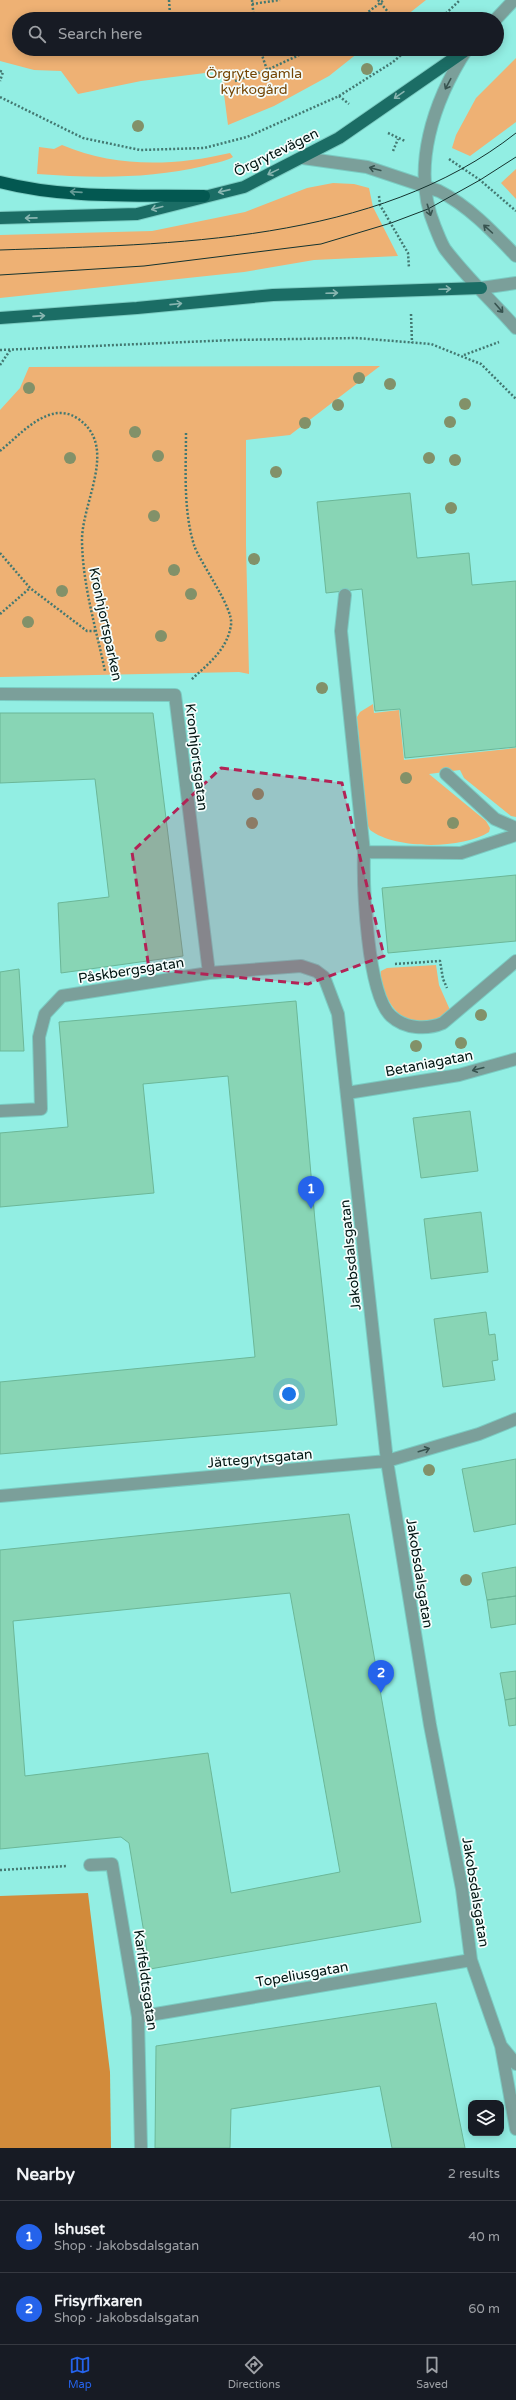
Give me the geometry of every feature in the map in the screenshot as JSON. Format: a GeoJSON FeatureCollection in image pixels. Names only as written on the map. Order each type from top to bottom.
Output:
{"type":"FeatureCollection","features":[{"type":"Feature","properties":{"kind":"highway"},"geometry":{"type":"LineString","coordinates":[[0,182],[25,188],[115,195],[204,196]]}},
{"type":"Feature","properties":{"kind":"main road","name":"Örgrytevägen"},"geometry":{"type":"LineString","coordinates":[[0,218],[137,214],[244,187],[303,158],[339,138],[456,56]]}},
{"type":"Feature","properties":{"kind":"main road"},"geometry":{"type":"LineString","coordinates":[[0,318],[273,295],[481,288]]}},
{"type":"Feature","properties":{"kind":"street"},"geometry":{"type":"LineString","coordinates":[[503,12],[514,0]]}},
{"type":"Feature","properties":{"kind":"street"},"geometry":{"type":"LineString","coordinates":[[462,56],[438,102],[426,149],[425,186],[428,209],[444,248],[516,328]]}},
{"type":"Feature","properties":{"kind":"street"},"geometry":{"type":"LineString","coordinates":[[303,158],[367,167],[425,186],[450,197],[475,216],[516,256]]}},
{"type":"Feature","properties":{"kind":"street"},"geometry":{"type":"LineString","coordinates":[[481,288],[516,283]]}},
{"type":"Feature","properties":{"kind":"street"},"geometry":{"type":"LineString","coordinates":[[345,595],[341,631],[364,852],[364,879],[376,985],[384,1004],[390,1016],[406,1024],[424,1028],[434,1027],[443,1023],[516,961]]}},
{"type":"Feature","properties":{"kind":"street","name":"Kronhjortsgatan"},"geometry":{"type":"LineString","coordinates":[[0,694],[174,695],[209,973]]}},
{"type":"Feature","properties":{"kind":"street"},"geometry":{"type":"LineString","coordinates":[[446,774],[495,819],[516,828]]}},
{"type":"Feature","properties":{"kind":"street"},"geometry":{"type":"LineString","coordinates":[[364,852],[461,852],[516,835]]}},
{"type":"Feature","properties":{"kind":"street","name":"Påskbergsgatan"},"geometry":{"type":"LineString","coordinates":[[0,1111],[41,1108],[39,1037],[45,1014],[62,996],[209,973],[301,966],[316,971],[324,977],[338,1014]]}},
{"type":"Feature","properties":{"kind":"street","name":"Jakobsdalsgatan"},"geometry":{"type":"LineString","coordinates":[[338,1014],[387,1462],[430,1725],[462,1889],[471,1960],[501,2046],[516,2129]]}},
{"type":"Feature","properties":{"kind":"street","name":"Betaniagatan"},"geometry":{"type":"LineString","coordinates":[[347,1093],[458,1075],[516,1059]]}},
{"type":"Feature","properties":{"kind":"street","name":"Jättegrytsgatan"},"geometry":{"type":"LineString","coordinates":[[0,1496],[387,1462],[479,1434],[516,1419]]}},
{"type":"Feature","properties":{"kind":"street","name":"Karlfeldtsgatan"},"geometry":{"type":"LineString","coordinates":[[90,1865],[112,1864],[138,2017],[141,2148]]}},
{"type":"Feature","properties":{"kind":"street","name":"Topeliusgatan"},"geometry":{"type":"LineString","coordinates":[[138,2017],[471,1960]]}},
{"type":"Feature","properties":{"kind":"street"},"geometry":{"type":"LineString","coordinates":[[501,2046],[516,2064]]}},
{"type":"Feature","properties":{"kind":"path"},"geometry":{"type":"LineString","coordinates":[[169,0],[170,12]]}},
{"type":"Feature","properties":{"kind":"path"},"geometry":{"type":"LineString","coordinates":[[253,12],[252,2],[280,0]]}},
{"type":"Feature","properties":{"kind":"path"},"geometry":{"type":"LineString","coordinates":[[378,0],[388,12]]}},
{"type":"Feature","properties":{"kind":"path"},"geometry":{"type":"LineString","coordinates":[[369,12],[384,0]]}},
{"type":"Feature","properties":{"kind":"path"},"geometry":{"type":"LineString","coordinates":[[447,12],[460,0]]}},
{"type":"Feature","properties":{"kind":"path"},"geometry":{"type":"LineString","coordinates":[[262,56],[267,70]]}},
{"type":"Feature","properties":{"kind":"path"},"geometry":{"type":"LineString","coordinates":[[235,80],[267,70],[297,56]]}},
{"type":"Feature","properties":{"kind":"path"},"geometry":{"type":"LineString","coordinates":[[0,97],[82,138],[140,150],[204,148],[247,137],[340,96],[400,56]]}},
{"type":"Feature","properties":{"kind":"path"},"geometry":{"type":"LineString","coordinates":[[0,71],[3,72],[0,81]]}},
{"type":"Feature","properties":{"kind":"path"},"geometry":{"type":"LineString","coordinates":[[398,139],[426,149],[464,168],[516,211]]}},
{"type":"Feature","properties":{"kind":"path"},"geometry":{"type":"LineString","coordinates":[[379,190],[380,204],[408,253]]}},
{"type":"Feature","properties":{"kind":"path"},"geometry":{"type":"LineString","coordinates":[[0,350],[141,343],[356,338],[431,344],[463,355],[481,364],[516,399]]}},
{"type":"Feature","properties":{"kind":"path"},"geometry":{"type":"LineString","coordinates":[[463,355],[503,341]]}},
{"type":"Feature","properties":{"kind":"path"},"geometry":{"type":"LineString","coordinates":[[0,365],[11,349]]}},
{"type":"Feature","properties":{"kind":"path","name":"Kronhjortsparken"},"geometry":{"type":"LineString","coordinates":[[0,451],[48,414],[62,413],[74,416],[90,428],[93,434],[97,451],[82,540],[84,575],[95,631],[110,694]]}},
{"type":"Feature","properties":{"kind":"path"},"geometry":{"type":"LineString","coordinates":[[174,695],[219,655],[232,624],[228,610],[194,546],[186,505],[186,433]]}},
{"type":"Feature","properties":{"kind":"path"},"geometry":{"type":"LineString","coordinates":[[0,553],[30,588],[87,631],[95,631]]}},
{"type":"Feature","properties":{"kind":"path"},"geometry":{"type":"LineString","coordinates":[[0,614],[30,588]]}},
{"type":"Feature","properties":{"kind":"path"},"geometry":{"type":"LineString","coordinates":[[373,966],[440,961],[443,978],[462,1006]]}},
{"type":"Feature","properties":{"kind":"path"},"geometry":{"type":"LineString","coordinates":[[0,1870],[90,1865]]}},
{"type":"Feature","properties":{"kind":"highlighted area"},"geometry":{"type":"Polygon","coordinates":[[[221,768],[342,783],[384,956],[308,984],[149,969],[132,852],[221,768]]]}},
{"type":"Feature","properties":{"kind":"green space","name":"Örgryte gamla kyrkogård"},"geometry":{"type":"Polygon","coordinates":[[[0,0],[426,0],[411,12],[12,12],[12,56],[354,56],[329,76],[274,106],[228,125],[221,71],[141,81],[78,94],[61,71],[34,70],[0,61],[0,0]]]}},
{"type":"Feature","properties":{"kind":"green space"},"geometry":{"type":"Polygon","coordinates":[[[516,58],[516,122],[470,156],[452,148],[456,135],[476,98],[516,58]]]}},
{"type":"Feature","properties":{"kind":"green space"},"geometry":{"type":"Polygon","coordinates":[[[62,145],[103,158],[124,161],[166,162],[230,153],[233,157],[204,166],[142,175],[100,177],[37,174],[39,147],[54,149],[62,145]]]}},
{"type":"Feature","properties":{"kind":"green space"},"geometry":{"type":"Polygon","coordinates":[[[516,169],[516,199],[501,183],[516,169]]]}},
{"type":"Feature","properties":{"kind":"green space"},"geometry":{"type":"Polygon","coordinates":[[[333,183],[354,184],[369,188],[373,207],[398,256],[314,260],[244,272],[0,298],[0,235],[152,231],[245,212],[307,188],[333,183]]]}},
{"type":"Feature","properties":{"kind":"green space"},"geometry":{"type":"Polygon","coordinates":[[[380,366],[290,435],[246,440],[246,545],[249,674],[239,672],[0,677],[0,410],[20,388],[29,367],[380,366]]]}},
{"type":"Feature","properties":{"kind":"green space"},"geometry":{"type":"Polygon","coordinates":[[[373,704],[374,713],[399,710],[404,760],[516,748],[516,817],[511,816],[464,778],[460,770],[429,774],[486,821],[490,828],[489,832],[477,838],[463,842],[430,845],[396,841],[382,837],[370,830],[367,824],[357,717],[360,712],[373,704]]]}},
{"type":"Feature","properties":{"kind":"green space"},"geometry":{"type":"Polygon","coordinates":[[[436,965],[439,985],[450,1010],[439,1018],[429,1022],[409,1020],[393,1008],[387,998],[383,986],[381,971],[387,968],[436,965]]]}},
{"type":"Feature","properties":{"kind":"shaded area"},"geometry":{"type":"Polygon","coordinates":[[[88,1893],[110,2072],[111,2148],[0,2148],[0,1896],[88,1893]]]}},
{"type":"Feature","properties":{"kind":"building"},"geometry":{"type":"Polygon","coordinates":[[[410,493],[417,558],[469,553],[472,585],[516,581],[516,747],[405,758],[400,709],[375,711],[362,589],[326,593],[317,502],[410,493]]]}},
{"type":"Feature","properties":{"kind":"building"},"geometry":{"type":"Polygon","coordinates":[[[0,713],[153,713],[183,956],[61,973],[58,903],[109,897],[95,779],[0,783],[0,713]]]}},
{"type":"Feature","properties":{"kind":"building"},"geometry":{"type":"Polygon","coordinates":[[[516,875],[516,941],[388,953],[382,888],[516,875]]]}},
{"type":"Feature","properties":{"kind":"building"},"geometry":{"type":"Polygon","coordinates":[[[19,969],[24,1051],[0,1051],[0,972],[19,969]]]}},
{"type":"Feature","properties":{"kind":"building"},"geometry":{"type":"Polygon","coordinates":[[[296,1001],[315,1221],[337,1425],[0,1454],[0,1382],[255,1357],[228,1076],[143,1084],[154,1193],[0,1207],[0,1133],[68,1127],[59,1022],[296,1001]]]}},
{"type":"Feature","properties":{"kind":"building"},"geometry":{"type":"Polygon","coordinates":[[[470,1111],[478,1171],[421,1178],[413,1118],[470,1111]]]}},
{"type":"Feature","properties":{"kind":"building"},"geometry":{"type":"Polygon","coordinates":[[[481,1212],[488,1272],[431,1279],[424,1219],[481,1212]]]}},
{"type":"Feature","properties":{"kind":"building"},"geometry":{"type":"Polygon","coordinates":[[[486,1312],[489,1335],[495,1334],[498,1360],[492,1361],[495,1380],[443,1387],[434,1319],[486,1312]]]}},
{"type":"Feature","properties":{"kind":"building"},"geometry":{"type":"Polygon","coordinates":[[[516,1459],[516,1524],[474,1532],[462,1469],[516,1459]]]}},
{"type":"Feature","properties":{"kind":"building"},"geometry":{"type":"Polygon","coordinates":[[[349,1514],[421,1922],[150,1969],[129,1843],[121,1837],[0,1849],[0,1550],[349,1514]],[[290,1593],[13,1621],[25,1776],[208,1753],[231,1893],[340,1872],[290,1593]]]}},
{"type":"Feature","properties":{"kind":"building"},"geometry":{"type":"Polygon","coordinates":[[[516,1567],[516,1596],[487,1600],[482,1573],[516,1567]]]}},
{"type":"Feature","properties":{"kind":"building"},"geometry":{"type":"Polygon","coordinates":[[[516,1596],[516,1624],[491,1628],[487,1600],[516,1596]]]}},
{"type":"Feature","properties":{"kind":"building"},"geometry":{"type":"Polygon","coordinates":[[[516,1671],[516,1698],[505,1700],[500,1673],[516,1671]]]}},
{"type":"Feature","properties":{"kind":"building"},"geometry":{"type":"Polygon","coordinates":[[[516,1698],[516,1725],[509,1726],[505,1700],[516,1698]]]}},
{"type":"Feature","properties":{"kind":"building"},"geometry":{"type":"Polygon","coordinates":[[[436,2003],[465,2148],[392,2148],[380,2086],[231,2109],[230,2148],[155,2148],[156,2046],[436,2003]]]}},
{"type":"Feature","properties":{"kind":"tram line"},"geometry":{"type":"LineString","coordinates":[[0,250],[133,245],[202,240],[270,231],[336,217],[400,197],[460,170],[516,133]]}},
{"type":"Feature","properties":{"kind":"tram line"},"geometry":{"type":"LineString","coordinates":[[0,275],[144,266],[321,244],[391,223],[428,209],[480,180],[516,157]]}},
{"type":"Feature","properties":{"kind":"place","name":"Ishuset"},"geometry":{"type":"Point","coordinates":[311,1209]}},
{"type":"Feature","properties":{"kind":"place","name":"Frisyrfixaren"},"geometry":{"type":"Point","coordinates":[381,1693]}}]}
